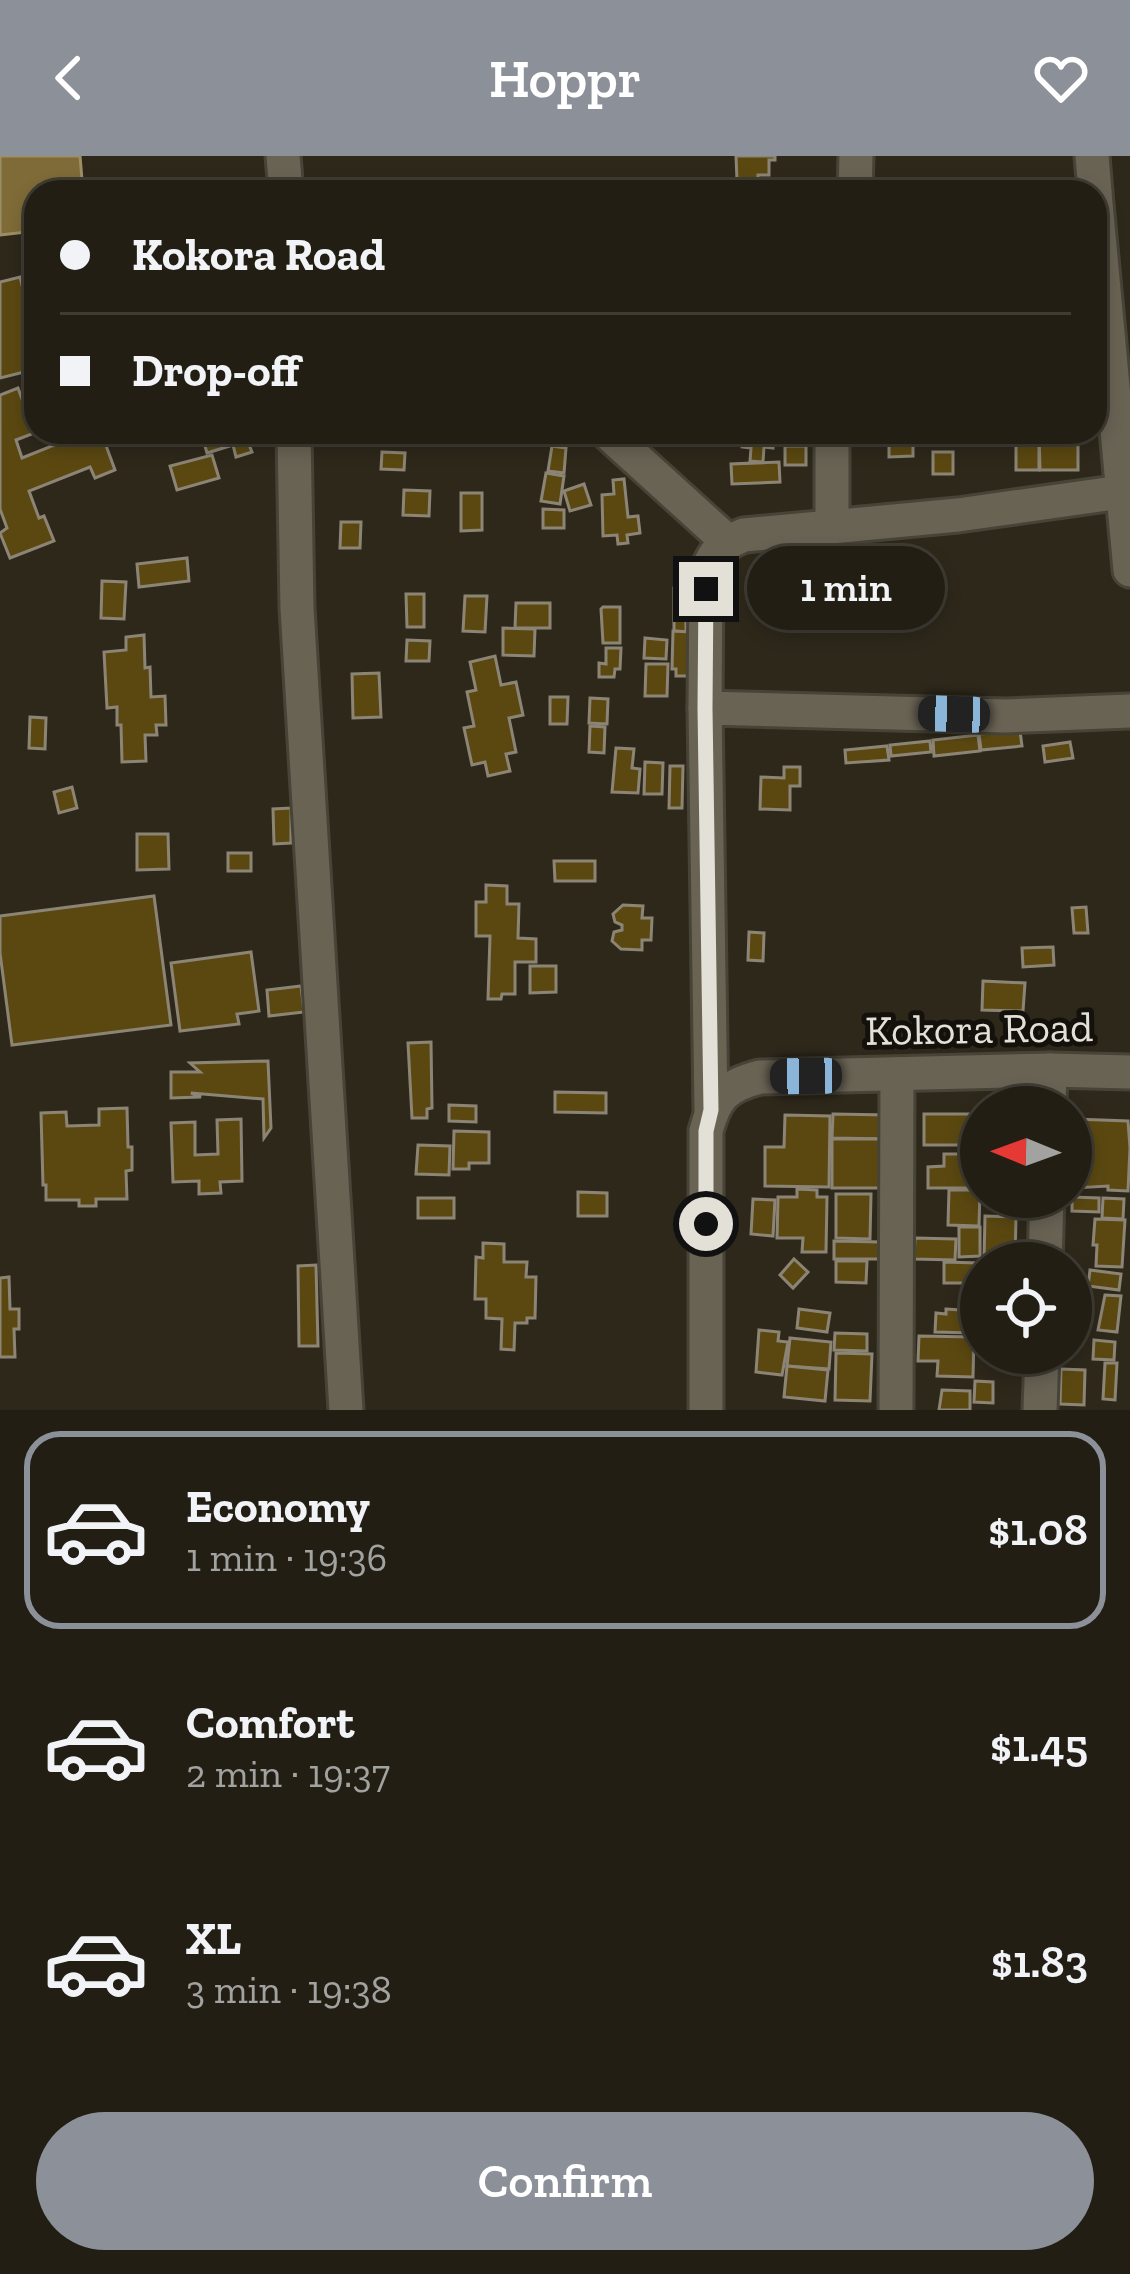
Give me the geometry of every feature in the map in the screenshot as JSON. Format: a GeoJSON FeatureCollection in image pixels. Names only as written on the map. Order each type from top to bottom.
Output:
{"type":"FeatureCollection","features":[{"type":"Feature","properties":{"kind":"street"},"geometry":{"type":"LineString","coordinates":[[1107,330],[1130,570]]}},
{"type":"Feature","properties":{"kind":"street"},"geometry":{"type":"LineString","coordinates":[[294,444],[297,608],[346,1410]]}},
{"type":"Feature","properties":{"kind":"street"},"geometry":{"type":"LineString","coordinates":[[620,444],[728,542]]}},
{"type":"Feature","properties":{"kind":"street"},"geometry":{"type":"LineString","coordinates":[[832,444],[832,527]]}},
{"type":"Feature","properties":{"kind":"street"},"geometry":{"type":"LineString","coordinates":[[706,1410],[706,1131],[711,1110],[705,708],[706,574],[712,555],[744,535],[1044,505],[1121,492]]}},
{"type":"Feature","properties":{"kind":"street"},"geometry":{"type":"LineString","coordinates":[[705,708],[1006,716],[1130,711]]}},
{"type":"Feature","properties":{"kind":"street"},"geometry":{"type":"LineString","coordinates":[[1050,1070],[1050,1086]]}},
{"type":"Feature","properties":{"kind":"street","name":"Kokora Road"},"geometry":{"type":"LineString","coordinates":[[711,1110],[726,1089],[760,1077],[1130,1072]]}},
{"type":"Feature","properties":{"kind":"street"},"geometry":{"type":"LineString","coordinates":[[896,1410],[898,1074]]}},
{"type":"Feature","properties":{"kind":"street"},"geometry":{"type":"LineString","coordinates":[[1040,1410],[1041,1374]]}},
{"type":"Feature","properties":{"kind":"shaded area"},"geometry":{"type":"Polygon","coordinates":[[[0,156],[80,156],[82,180],[24,180],[24,232],[0,235],[0,156]]]}},
{"type":"Feature","properties":{"kind":"building"},"geometry":{"type":"Polygon","coordinates":[[[736,156],[775,156],[769,160],[769,175],[737,180],[736,156]]]}},
{"type":"Feature","properties":{"kind":"building"},"geometry":{"type":"Polygon","coordinates":[[[20,277],[24,372],[0,378],[0,282],[20,277]]]}},
{"type":"Feature","properties":{"kind":"building"},"geometry":{"type":"Polygon","coordinates":[[[18,388],[24,404],[24,437],[16,440],[22,458],[57,444],[105,444],[115,470],[95,478],[90,467],[29,491],[54,541],[10,558],[0,533],[7,528],[0,509],[0,395],[18,388]]]}},
{"type":"Feature","properties":{"kind":"building"},"geometry":{"type":"Polygon","coordinates":[[[204,444],[249,444],[252,452],[236,457],[233,445],[207,453],[204,444]]]}},
{"type":"Feature","properties":{"kind":"building"},"geometry":{"type":"Polygon","coordinates":[[[773,444],[773,448],[764,447],[763,462],[750,461],[751,448],[742,447],[773,444]]]}},
{"type":"Feature","properties":{"kind":"building"},"geometry":{"type":"Polygon","coordinates":[[[889,444],[913,444],[913,456],[889,457],[889,444]]]}},
{"type":"Feature","properties":{"kind":"building"},"geometry":{"type":"Polygon","coordinates":[[[1016,444],[1039,444],[1039,470],[1016,470],[1016,444]]]}},
{"type":"Feature","properties":{"kind":"building"},"geometry":{"type":"Polygon","coordinates":[[[1039,444],[1078,444],[1078,470],[1040,470],[1039,444]]]}},
{"type":"Feature","properties":{"kind":"building"},"geometry":{"type":"Polygon","coordinates":[[[552,446],[566,448],[564,473],[548,471],[552,446]]]}},
{"type":"Feature","properties":{"kind":"building"},"geometry":{"type":"Polygon","coordinates":[[[785,446],[806,446],[806,465],[785,465],[785,446]]]}},
{"type":"Feature","properties":{"kind":"building"},"geometry":{"type":"Polygon","coordinates":[[[382,452],[405,453],[404,470],[381,469],[382,452]]]}},
{"type":"Feature","properties":{"kind":"building"},"geometry":{"type":"Polygon","coordinates":[[[933,452],[953,452],[953,474],[933,474],[933,452]]]}},
{"type":"Feature","properties":{"kind":"building"},"geometry":{"type":"Polygon","coordinates":[[[212,455],[219,478],[177,490],[170,466],[212,455]]]}},
{"type":"Feature","properties":{"kind":"building"},"geometry":{"type":"Polygon","coordinates":[[[779,462],[780,482],[732,484],[731,464],[779,462]]]}},
{"type":"Feature","properties":{"kind":"building"},"geometry":{"type":"Polygon","coordinates":[[[546,473],[564,476],[560,504],[541,501],[546,473]]]}},
{"type":"Feature","properties":{"kind":"building"},"geometry":{"type":"Polygon","coordinates":[[[624,479],[628,517],[638,516],[640,533],[627,535],[628,543],[618,544],[617,535],[603,536],[602,495],[614,494],[613,480],[624,479]]]}},
{"type":"Feature","properties":{"kind":"building"},"geometry":{"type":"Polygon","coordinates":[[[584,484],[591,505],[570,511],[564,491],[584,484]]]}},
{"type":"Feature","properties":{"kind":"building"},"geometry":{"type":"Polygon","coordinates":[[[404,490],[430,491],[429,516],[403,515],[404,490]]]}},
{"type":"Feature","properties":{"kind":"building"},"geometry":{"type":"Polygon","coordinates":[[[461,493],[482,493],[482,530],[461,531],[461,493]]]}},
{"type":"Feature","properties":{"kind":"building"},"geometry":{"type":"Polygon","coordinates":[[[543,509],[564,510],[564,528],[543,528],[543,509]]]}},
{"type":"Feature","properties":{"kind":"building"},"geometry":{"type":"Polygon","coordinates":[[[341,522],[361,522],[360,548],[340,548],[341,522]]]}},
{"type":"Feature","properties":{"kind":"building"},"geometry":{"type":"Polygon","coordinates":[[[187,558],[189,581],[139,587],[137,564],[187,558]]]}},
{"type":"Feature","properties":{"kind":"building"},"geometry":{"type":"Polygon","coordinates":[[[102,581],[126,582],[124,619],[101,618],[102,581]]]}},
{"type":"Feature","properties":{"kind":"building"},"geometry":{"type":"Polygon","coordinates":[[[674,588],[692,588],[686,632],[674,631],[674,588]]]}},
{"type":"Feature","properties":{"kind":"building"},"geometry":{"type":"Polygon","coordinates":[[[406,594],[424,594],[424,627],[407,627],[406,594]]]}},
{"type":"Feature","properties":{"kind":"building"},"geometry":{"type":"Polygon","coordinates":[[[465,596],[487,596],[485,632],[463,631],[465,596]]]}},
{"type":"Feature","properties":{"kind":"building"},"geometry":{"type":"Polygon","coordinates":[[[516,603],[550,603],[550,628],[515,628],[516,603]]]}},
{"type":"Feature","properties":{"kind":"building"},"geometry":{"type":"Polygon","coordinates":[[[603,607],[620,607],[620,643],[603,643],[603,607]]]}},
{"type":"Feature","properties":{"kind":"building"},"geometry":{"type":"Polygon","coordinates":[[[503,628],[535,629],[534,656],[503,655],[503,628]]]}},
{"type":"Feature","properties":{"kind":"building"},"geometry":{"type":"Polygon","coordinates":[[[673,631],[692,632],[691,676],[676,676],[672,669],[673,631]]]}},
{"type":"Feature","properties":{"kind":"building"},"geometry":{"type":"Polygon","coordinates":[[[144,635],[151,697],[165,696],[166,725],[156,725],[157,735],[145,735],[146,761],[122,762],[117,707],[107,708],[104,652],[126,650],[126,637],[144,635]]]}},
{"type":"Feature","properties":{"kind":"building"},"geometry":{"type":"Polygon","coordinates":[[[645,638],[667,640],[666,659],[644,658],[645,638]]]}},
{"type":"Feature","properties":{"kind":"building"},"geometry":{"type":"Polygon","coordinates":[[[407,640],[430,641],[429,661],[406,661],[407,640]]]}},
{"type":"Feature","properties":{"kind":"building"},"geometry":{"type":"Polygon","coordinates":[[[606,648],[621,648],[620,669],[615,669],[614,677],[599,677],[599,663],[606,664],[606,648]]]}},
{"type":"Feature","properties":{"kind":"building"},"geometry":{"type":"Polygon","coordinates":[[[495,656],[501,685],[516,682],[523,715],[509,718],[516,752],[506,754],[510,771],[488,776],[485,762],[472,765],[464,728],[474,726],[467,692],[476,690],[470,662],[495,656]]]}},
{"type":"Feature","properties":{"kind":"building"},"geometry":{"type":"Polygon","coordinates":[[[646,664],[668,664],[667,696],[645,696],[646,664]]]}},
{"type":"Feature","properties":{"kind":"building"},"geometry":{"type":"Polygon","coordinates":[[[379,673],[381,717],[353,718],[352,674],[379,673]]]}},
{"type":"Feature","properties":{"kind":"building"},"geometry":{"type":"Polygon","coordinates":[[[550,697],[568,697],[567,724],[550,724],[550,697]]]}},
{"type":"Feature","properties":{"kind":"building"},"geometry":{"type":"Polygon","coordinates":[[[590,698],[608,699],[607,724],[589,723],[590,698]]]}},
{"type":"Feature","properties":{"kind":"building"},"geometry":{"type":"Polygon","coordinates":[[[30,717],[46,718],[45,749],[29,748],[30,717]]]}},
{"type":"Feature","properties":{"kind":"building"},"geometry":{"type":"Polygon","coordinates":[[[590,726],[605,727],[604,753],[589,752],[590,726]]]}},
{"type":"Feature","properties":{"kind":"building"},"geometry":{"type":"Polygon","coordinates":[[[1020,731],[1022,746],[981,750],[979,734],[1020,731]]]}},
{"type":"Feature","properties":{"kind":"building"},"geometry":{"type":"Polygon","coordinates":[[[978,735],[980,751],[934,756],[933,740],[978,735]]]}},
{"type":"Feature","properties":{"kind":"building"},"geometry":{"type":"Polygon","coordinates":[[[930,741],[931,752],[891,756],[890,745],[930,741]]]}},
{"type":"Feature","properties":{"kind":"building"},"geometry":{"type":"Polygon","coordinates":[[[1070,742],[1073,758],[1045,762],[1043,746],[1070,742]]]}},
{"type":"Feature","properties":{"kind":"building"},"geometry":{"type":"Polygon","coordinates":[[[887,746],[889,760],[846,763],[845,750],[887,746]]]}},
{"type":"Feature","properties":{"kind":"building"},"geometry":{"type":"Polygon","coordinates":[[[616,748],[634,749],[632,768],[640,769],[638,793],[612,792],[616,748]]]}},
{"type":"Feature","properties":{"kind":"building"},"geometry":{"type":"Polygon","coordinates":[[[645,762],[663,763],[662,794],[644,794],[645,762]]]}},
{"type":"Feature","properties":{"kind":"building"},"geometry":{"type":"Polygon","coordinates":[[[670,766],[683,766],[682,808],[669,808],[670,766]]]}},
{"type":"Feature","properties":{"kind":"building"},"geometry":{"type":"Polygon","coordinates":[[[784,767],[800,767],[800,786],[790,786],[790,810],[760,809],[761,777],[784,778],[784,767]]]}},
{"type":"Feature","properties":{"kind":"building"},"geometry":{"type":"Polygon","coordinates":[[[72,787],[77,808],[59,813],[54,792],[72,787]]]}},
{"type":"Feature","properties":{"kind":"building"},"geometry":{"type":"Polygon","coordinates":[[[291,808],[291,843],[274,844],[273,809],[291,808]]]}},
{"type":"Feature","properties":{"kind":"building"},"geometry":{"type":"Polygon","coordinates":[[[137,834],[168,834],[169,869],[137,870],[137,834]]]}},
{"type":"Feature","properties":{"kind":"building"},"geometry":{"type":"Polygon","coordinates":[[[228,853],[251,853],[251,871],[228,871],[228,853]]]}},
{"type":"Feature","properties":{"kind":"building"},"geometry":{"type":"Polygon","coordinates":[[[554,861],[595,861],[595,881],[555,881],[554,861]]]}},
{"type":"Feature","properties":{"kind":"building"},"geometry":{"type":"Polygon","coordinates":[[[486,885],[507,886],[507,904],[519,904],[518,938],[536,939],[536,962],[515,962],[515,994],[502,994],[501,999],[488,999],[490,936],[476,936],[476,902],[486,902],[486,885]]]}},
{"type":"Feature","properties":{"kind":"building"},"geometry":{"type":"Polygon","coordinates":[[[154,896],[171,1025],[12,1045],[0,916],[154,896]]]}},
{"type":"Feature","properties":{"kind":"building"},"geometry":{"type":"Polygon","coordinates":[[[623,905],[643,906],[642,918],[652,918],[651,940],[642,940],[642,950],[621,949],[612,941],[614,932],[622,930],[613,914],[623,905]]]}},
{"type":"Feature","properties":{"kind":"building"},"geometry":{"type":"Polygon","coordinates":[[[1086,907],[1088,933],[1074,933],[1072,908],[1086,907]]]}},
{"type":"Feature","properties":{"kind":"building"},"geometry":{"type":"Polygon","coordinates":[[[749,932],[764,933],[763,961],[748,960],[749,932]]]}},
{"type":"Feature","properties":{"kind":"building"},"geometry":{"type":"Polygon","coordinates":[[[1053,947],[1054,965],[1023,967],[1022,948],[1053,947]]]}},
{"type":"Feature","properties":{"kind":"building"},"geometry":{"type":"Polygon","coordinates":[[[251,952],[259,1011],[237,1014],[239,1024],[180,1031],[171,963],[251,952]]]}},
{"type":"Feature","properties":{"kind":"building"},"geometry":{"type":"Polygon","coordinates":[[[530,966],[556,966],[556,992],[530,993],[530,966]]]}},
{"type":"Feature","properties":{"kind":"building"},"geometry":{"type":"Polygon","coordinates":[[[983,981],[1025,983],[1023,1011],[982,1010],[983,981]]]}},
{"type":"Feature","properties":{"kind":"building"},"geometry":{"type":"Polygon","coordinates":[[[301,986],[304,1012],[269,1016],[267,990],[301,986]]]}},
{"type":"Feature","properties":{"kind":"building"},"geometry":{"type":"Polygon","coordinates":[[[431,1042],[432,1108],[427,1109],[427,1118],[412,1118],[408,1043],[431,1042]]]}},
{"type":"Feature","properties":{"kind":"building"},"geometry":{"type":"Polygon","coordinates":[[[268,1061],[271,1128],[264,1138],[263,1099],[191,1093],[201,1097],[171,1098],[171,1072],[200,1072],[190,1063],[268,1061]]]}},
{"type":"Feature","properties":{"kind":"building"},"geometry":{"type":"Polygon","coordinates":[[[555,1092],[606,1093],[606,1113],[555,1112],[555,1092]]]}},
{"type":"Feature","properties":{"kind":"building"},"geometry":{"type":"Polygon","coordinates":[[[449,1105],[476,1106],[476,1122],[449,1121],[449,1105]]]}},
{"type":"Feature","properties":{"kind":"building"},"geometry":{"type":"Polygon","coordinates":[[[127,1108],[132,1170],[126,1171],[127,1199],[96,1199],[96,1206],[79,1206],[79,1200],[46,1200],[41,1113],[66,1112],[67,1126],[99,1125],[99,1109],[127,1108]]]}},
{"type":"Feature","properties":{"kind":"building"},"geometry":{"type":"Polygon","coordinates":[[[833,1114],[888,1115],[888,1139],[832,1138],[833,1114]]]}},
{"type":"Feature","properties":{"kind":"building"},"geometry":{"type":"Polygon","coordinates":[[[924,1114],[960,1114],[960,1145],[924,1145],[924,1114]]]}},
{"type":"Feature","properties":{"kind":"building"},"geometry":{"type":"Polygon","coordinates":[[[785,1115],[830,1116],[829,1187],[765,1186],[765,1147],[784,1147],[785,1115]]]}},
{"type":"Feature","properties":{"kind":"building"},"geometry":{"type":"Polygon","coordinates":[[[241,1119],[242,1181],[220,1182],[221,1193],[199,1194],[199,1181],[173,1182],[171,1123],[195,1122],[195,1155],[218,1154],[217,1120],[241,1119]]]}},
{"type":"Feature","properties":{"kind":"building"},"geometry":{"type":"Polygon","coordinates":[[[1092,1120],[1128,1121],[1128,1191],[1108,1190],[1108,1186],[1092,1187],[1092,1120]]]}},
{"type":"Feature","properties":{"kind":"building"},"geometry":{"type":"Polygon","coordinates":[[[454,1131],[489,1132],[489,1163],[453,1169],[454,1131]]]}},
{"type":"Feature","properties":{"kind":"building"},"geometry":{"type":"Polygon","coordinates":[[[832,1139],[892,1139],[891,1188],[832,1188],[832,1139]]]}},
{"type":"Feature","properties":{"kind":"building"},"geometry":{"type":"Polygon","coordinates":[[[418,1145],[450,1146],[449,1175],[416,1174],[418,1145]]]}},
{"type":"Feature","properties":{"kind":"building"},"geometry":{"type":"Polygon","coordinates":[[[944,1154],[960,1154],[960,1188],[928,1188],[928,1167],[944,1166],[944,1154]]]}},
{"type":"Feature","properties":{"kind":"building"},"geometry":{"type":"Polygon","coordinates":[[[797,1189],[817,1190],[817,1197],[827,1197],[826,1252],[802,1252],[803,1238],[777,1238],[778,1197],[797,1197],[797,1189]]]}},
{"type":"Feature","properties":{"kind":"building"},"geometry":{"type":"Polygon","coordinates":[[[949,1190],[960,1190],[960,1218],[979,1218],[979,1226],[948,1225],[949,1190]]]}},
{"type":"Feature","properties":{"kind":"building"},"geometry":{"type":"Polygon","coordinates":[[[578,1192],[607,1193],[607,1216],[578,1216],[578,1192]]]}},
{"type":"Feature","properties":{"kind":"building"},"geometry":{"type":"Polygon","coordinates":[[[836,1194],[871,1194],[870,1239],[836,1238],[836,1194]]]}},
{"type":"Feature","properties":{"kind":"building"},"geometry":{"type":"Polygon","coordinates":[[[418,1198],[454,1198],[454,1218],[418,1218],[418,1198]]]}},
{"type":"Feature","properties":{"kind":"building"},"geometry":{"type":"Polygon","coordinates":[[[1092,1198],[1099,1198],[1099,1212],[1092,1212],[1092,1198]]]}},
{"type":"Feature","properties":{"kind":"building"},"geometry":{"type":"Polygon","coordinates":[[[1103,1198],[1124,1199],[1123,1219],[1102,1218],[1103,1198]]]}},
{"type":"Feature","properties":{"kind":"building"},"geometry":{"type":"Polygon","coordinates":[[[753,1199],[775,1200],[773,1236],[751,1234],[753,1199]]]}},
{"type":"Feature","properties":{"kind":"building"},"geometry":{"type":"Polygon","coordinates":[[[985,1218],[1016,1218],[1015,1242],[984,1242],[985,1218]]]}},
{"type":"Feature","properties":{"kind":"building"},"geometry":{"type":"Polygon","coordinates":[[[1095,1219],[1125,1220],[1122,1267],[1096,1266],[1095,1219]]]}},
{"type":"Feature","properties":{"kind":"building"},"geometry":{"type":"Polygon","coordinates":[[[959,1227],[980,1227],[980,1242],[960,1242],[959,1257],[959,1227]]]}},
{"type":"Feature","properties":{"kind":"building"},"geometry":{"type":"Polygon","coordinates":[[[915,1238],[956,1239],[955,1260],[914,1259],[915,1238]]]}},
{"type":"Feature","properties":{"kind":"building"},"geometry":{"type":"Polygon","coordinates":[[[834,1241],[880,1242],[880,1259],[834,1259],[834,1241]]]}},
{"type":"Feature","properties":{"kind":"building"},"geometry":{"type":"Polygon","coordinates":[[[483,1243],[504,1244],[504,1262],[527,1262],[526,1277],[536,1277],[535,1318],[515,1323],[514,1350],[501,1349],[502,1319],[486,1318],[486,1299],[475,1299],[476,1257],[483,1258],[483,1243]]]}},
{"type":"Feature","properties":{"kind":"building"},"geometry":{"type":"Polygon","coordinates":[[[794,1259],[808,1272],[793,1288],[780,1275],[794,1259]]]}},
{"type":"Feature","properties":{"kind":"building"},"geometry":{"type":"Polygon","coordinates":[[[836,1261],[867,1261],[866,1283],[836,1282],[836,1261]]]}},
{"type":"Feature","properties":{"kind":"building"},"geometry":{"type":"Polygon","coordinates":[[[944,1262],[960,1262],[960,1283],[944,1283],[944,1262]]]}},
{"type":"Feature","properties":{"kind":"building"},"geometry":{"type":"Polygon","coordinates":[[[316,1265],[318,1346],[299,1346],[298,1266],[316,1265]]]}},
{"type":"Feature","properties":{"kind":"building"},"geometry":{"type":"Polygon","coordinates":[[[1092,1270],[1121,1274],[1119,1290],[1092,1287],[1092,1270]]]}},
{"type":"Feature","properties":{"kind":"building"},"geometry":{"type":"Polygon","coordinates":[[[9,1277],[10,1309],[19,1309],[19,1329],[14,1329],[15,1357],[0,1357],[0,1278],[9,1277]]]}},
{"type":"Feature","properties":{"kind":"building"},"geometry":{"type":"Polygon","coordinates":[[[1105,1295],[1121,1296],[1117,1332],[1098,1330],[1105,1295]]]}},
{"type":"Feature","properties":{"kind":"building"},"geometry":{"type":"Polygon","coordinates":[[[799,1309],[830,1313],[827,1332],[797,1328],[799,1309]]]}},
{"type":"Feature","properties":{"kind":"building"},"geometry":{"type":"Polygon","coordinates":[[[946,1309],[960,1310],[960,1333],[935,1332],[936,1313],[946,1314],[946,1309]]]}},
{"type":"Feature","properties":{"kind":"building"},"geometry":{"type":"Polygon","coordinates":[[[759,1330],[779,1332],[778,1341],[788,1342],[782,1375],[756,1372],[759,1330]]]}},
{"type":"Feature","properties":{"kind":"building"},"geometry":{"type":"Polygon","coordinates":[[[835,1333],[867,1334],[867,1351],[834,1350],[835,1333]]]}},
{"type":"Feature","properties":{"kind":"building"},"geometry":{"type":"Polygon","coordinates":[[[919,1336],[960,1337],[960,1374],[973,1377],[937,1376],[938,1361],[918,1361],[919,1336]]]}},
{"type":"Feature","properties":{"kind":"building"},"geometry":{"type":"Polygon","coordinates":[[[790,1338],[831,1342],[829,1369],[787,1366],[790,1338]]]}},
{"type":"Feature","properties":{"kind":"building"},"geometry":{"type":"Polygon","coordinates":[[[1094,1340],[1115,1342],[1114,1360],[1093,1359],[1094,1340]]]}},
{"type":"Feature","properties":{"kind":"building"},"geometry":{"type":"Polygon","coordinates":[[[836,1353],[872,1354],[870,1401],[835,1400],[836,1353]]]}},
{"type":"Feature","properties":{"kind":"building"},"geometry":{"type":"Polygon","coordinates":[[[1105,1363],[1117,1363],[1115,1400],[1103,1399],[1105,1363]]]}},
{"type":"Feature","properties":{"kind":"building"},"geometry":{"type":"Polygon","coordinates":[[[787,1366],[828,1370],[825,1401],[784,1397],[787,1366]]]}},
{"type":"Feature","properties":{"kind":"building"},"geometry":{"type":"Polygon","coordinates":[[[1061,1374],[1085,1374],[1084,1405],[1060,1404],[1061,1374]]]}},
{"type":"Feature","properties":{"kind":"building"},"geometry":{"type":"Polygon","coordinates":[[[975,1381],[993,1382],[993,1403],[974,1402],[975,1381]]]}},
{"type":"Feature","properties":{"kind":"building"},"geometry":{"type":"Polygon","coordinates":[[[942,1390],[970,1391],[970,1410],[939,1410],[942,1390]]]}},
{"type":"Feature","properties":{"kind":"route"},"geometry":{"type":"LineString","coordinates":[[706,589],[711,1110],[706,1131],[706,1224]]}}]}
